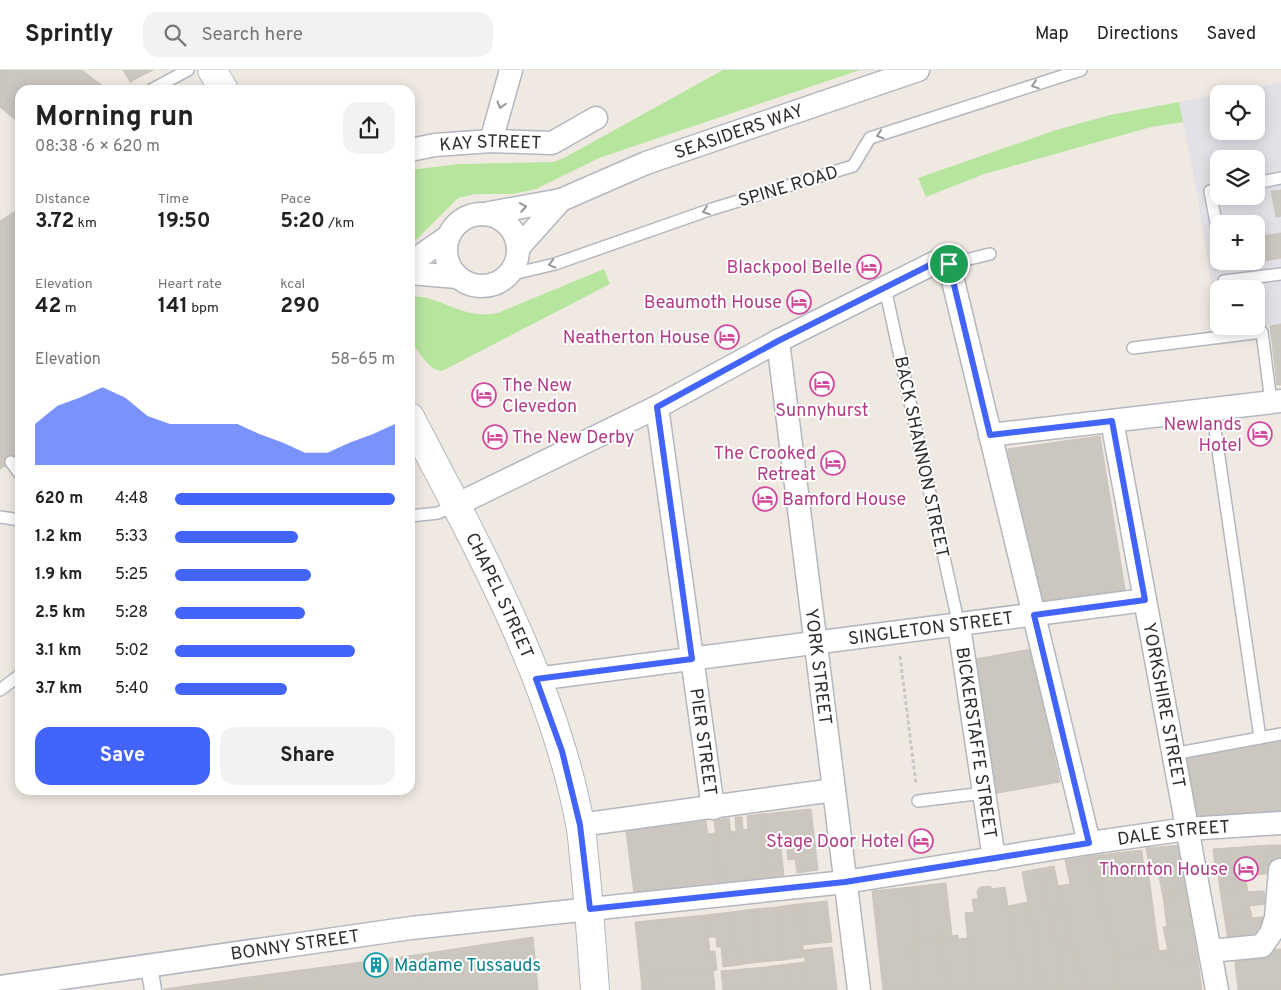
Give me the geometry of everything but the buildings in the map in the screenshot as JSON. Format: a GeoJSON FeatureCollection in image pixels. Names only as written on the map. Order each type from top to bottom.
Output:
{"type":"FeatureCollection","features":[{"type":"Feature","properties":{"kind":"street"},"geometry":{"type":"LineString","coordinates":[[212,70],[221,85]]}},
{"type":"Feature","properties":{"kind":"street"},"geometry":{"type":"LineString","coordinates":[[491,140],[511,70]]}},
{"type":"Feature","properties":{"kind":"street","name":"SEASIDERS WAY"},"geometry":{"type":"LineString","coordinates":[[415,260],[449,236],[454,226],[463,219],[473,215],[561,200],[646,163],[918,70]]}},
{"type":"Feature","properties":{"kind":"street","name":"KAY STREET"},"geometry":{"type":"LineString","coordinates":[[415,149],[435,145],[491,140],[552,143],[596,118]]}},
{"type":"Feature","properties":{"kind":"street","name":"SEASIDERS WAY"},"geometry":{"type":"LineString","coordinates":[[508,274],[514,267],[518,248],[561,200]]}},
{"type":"Feature","properties":{"kind":"street"},"geometry":{"type":"LineString","coordinates":[[484,214],[494,216],[503,221],[511,229],[516,238],[518,248]]}},
{"type":"Feature","properties":{"kind":"street"},"geometry":{"type":"LineString","coordinates":[[449,236],[446,246],[446,258],[450,268],[457,277]]}},
{"type":"Feature","properties":{"kind":"street"},"geometry":{"type":"LineString","coordinates":[[456,505],[657,407],[778,341],[934,263],[943,262],[949,264],[1089,843]]}},
{"type":"Feature","properties":{"kind":"street"},"geometry":{"type":"LineString","coordinates":[[415,273],[457,277],[472,285],[489,286],[500,282],[508,274]]}},
{"type":"Feature","properties":{"kind":"street","name":"YORK STREET"},"geometry":{"type":"LineString","coordinates":[[778,341],[859,990]]}},
{"type":"Feature","properties":{"kind":"street"},"geometry":{"type":"LineString","coordinates":[[990,435],[1276,402]]}},
{"type":"Feature","properties":{"kind":"street","name":"PIER STREET"},"geometry":{"type":"LineString","coordinates":[[657,407],[713,808]]}},
{"type":"Feature","properties":{"kind":"street","name":"YORKSHIRE STREET"},"geometry":{"type":"LineString","coordinates":[[1112,421],[1216,990]]}},
{"type":"Feature","properties":{"kind":"street","name":"CHAPEL STREET"},"geometry":{"type":"LineString","coordinates":[[415,427],[502,598],[536,679],[562,751],[580,825],[590,909],[595,990]]}},
{"type":"Feature","properties":{"kind":"street","name":"SINGLETON STREET"},"geometry":{"type":"LineString","coordinates":[[536,679],[959,626],[1145,600]]}},
{"type":"Feature","properties":{"kind":"street","name":"BICKERSTAFFE STREET"},"geometry":{"type":"LineString","coordinates":[[959,626],[994,860]]}},
{"type":"Feature","properties":{"kind":"street"},"geometry":{"type":"LineString","coordinates":[[580,825],[834,790]]}},
{"type":"Feature","properties":{"kind":"street","name":"DALE STREET"},"geometry":{"type":"LineString","coordinates":[[590,909],[845,882],[1187,829],[1281,823]]}},
{"type":"Feature","properties":{"kind":"street"},"geometry":{"type":"LineString","coordinates":[[1210,952],[1262,946],[1271,933],[1276,918],[1280,870]]}},
{"type":"Feature","properties":{"kind":"street","name":"BONNY STREET"},"geometry":{"type":"LineString","coordinates":[[0,987],[411,928],[590,909]]}},
{"type":"Feature","properties":{"kind":"street"},"geometry":{"type":"LineString","coordinates":[[150,966],[153,990]]}},
{"type":"Feature","properties":{"kind":"lane"},"geometry":{"type":"LineString","coordinates":[[160,85],[188,70]]}},
{"type":"Feature","properties":{"kind":"lane","name":"SPINE ROAD"},"geometry":{"type":"LineString","coordinates":[[508,274],[555,264],[712,209],[853,166],[870,138],[1081,70]]}},
{"type":"Feature","properties":{"kind":"lane"},"geometry":{"type":"LineString","coordinates":[[1265,181],[1281,178]]}},
{"type":"Feature","properties":{"kind":"lane"},"geometry":{"type":"LineString","coordinates":[[949,264],[990,254]]}},
{"type":"Feature","properties":{"kind":"lane"},"geometry":{"type":"LineString","coordinates":[[1238,280],[1281,274]]}},
{"type":"Feature","properties":{"kind":"lane","name":"BACK SHANNON STREET"},"geometry":{"type":"LineString","coordinates":[[885,288],[959,626]]}},
{"type":"Feature","properties":{"kind":"lane"},"geometry":{"type":"LineString","coordinates":[[1133,348],[1262,332],[1276,402]]}},
{"type":"Feature","properties":{"kind":"lane"},"geometry":{"type":"LineString","coordinates":[[1212,409],[1260,738]]}},
{"type":"Feature","properties":{"kind":"lane"},"geometry":{"type":"LineString","coordinates":[[11,462],[15,467]]}},
{"type":"Feature","properties":{"kind":"lane"},"geometry":{"type":"LineString","coordinates":[[415,515],[438,513],[456,505]]}},
{"type":"Feature","properties":{"kind":"lane"},"geometry":{"type":"LineString","coordinates":[[0,517],[15,519]]}},
{"type":"Feature","properties":{"kind":"lane"},"geometry":{"type":"LineString","coordinates":[[0,690],[15,680]]}},
{"type":"Feature","properties":{"kind":"lane"},"geometry":{"type":"LineString","coordinates":[[1173,754],[1281,734]]}},
{"type":"Feature","properties":{"kind":"lane"},"geometry":{"type":"LineString","coordinates":[[918,801],[984,793]]}},
{"type":"Feature","properties":{"kind":"path"},"geometry":{"type":"LineString","coordinates":[[897,633],[918,801]]}},
{"type":"Feature","properties":{"kind":"shaded area"},"geometry":{"type":"Polygon","coordinates":[[[1281,82],[1281,324],[1265,326],[1265,280],[1211,280],[1195,182],[1179,102],[1210,96],[1210,140],[1265,140],[1265,85],[1281,82]]]}},
{"type":"Feature","properties":{"kind":"green space"},"geometry":{"type":"Polygon","coordinates":[[[723,70],[860,70],[599,158],[536,189],[513,194],[475,194],[458,198],[415,241],[415,169],[460,164],[553,162],[564,158],[723,70]]]}},
{"type":"Feature","properties":{"kind":"green space"},"geometry":{"type":"Polygon","coordinates":[[[1179,102],[1183,122],[1151,127],[984,174],[926,197],[918,178],[1056,130],[1110,115],[1179,102]]]}},
{"type":"Feature","properties":{"kind":"green space"},"geometry":{"type":"Polygon","coordinates":[[[604,269],[610,284],[441,371],[434,369],[428,364],[415,347],[415,297],[432,299],[471,313],[498,313],[604,269]]]}},
{"type":"Feature","properties":{"kind":"place","name":"Blackpool Belle"},"geometry":{"type":"Point","coordinates":[869,267]}},
{"type":"Feature","properties":{"kind":"place","name":"Beaumoth House"},"geometry":{"type":"Point","coordinates":[799,302]}},
{"type":"Feature","properties":{"kind":"place","name":"Neatherton House"},"geometry":{"type":"Point","coordinates":[727,337]}},
{"type":"Feature","properties":{"kind":"place","name":"Sunnyhurst"},"geometry":{"type":"Point","coordinates":[822,384]}},
{"type":"Feature","properties":{"kind":"place","name":"The New Clevedon"},"geometry":{"type":"Point","coordinates":[484,395]}},
{"type":"Feature","properties":{"kind":"place","name":"Newlands Hotel"},"geometry":{"type":"Point","coordinates":[1260,434]}},
{"type":"Feature","properties":{"kind":"place","name":"The New Derby"},"geometry":{"type":"Point","coordinates":[495,437]}},
{"type":"Feature","properties":{"kind":"place","name":"The Crooked Retreat"},"geometry":{"type":"Point","coordinates":[833,463]}},
{"type":"Feature","properties":{"kind":"place","name":"Bamford House"},"geometry":{"type":"Point","coordinates":[765,499]}},
{"type":"Feature","properties":{"kind":"place","name":"Stage Door Hotel"},"geometry":{"type":"Point","coordinates":[921,841]}},
{"type":"Feature","properties":{"kind":"place","name":"Thornton House"},"geometry":{"type":"Point","coordinates":[1246,869]}},
{"type":"Feature","properties":{"kind":"place","name":"Madame Tussauds"},"geometry":{"type":"Point","coordinates":[376,965]}},
{"type":"Feature","properties":{"kind":"route"},"geometry":{"type":"LineString","coordinates":[[943,262],[949,264],[990,435],[1112,421],[1145,600],[1034,615],[1089,843],[994,860],[845,882],[590,909],[580,825],[562,751],[536,679],[692,659],[657,407],[778,341],[934,263],[943,262]]}}]}
